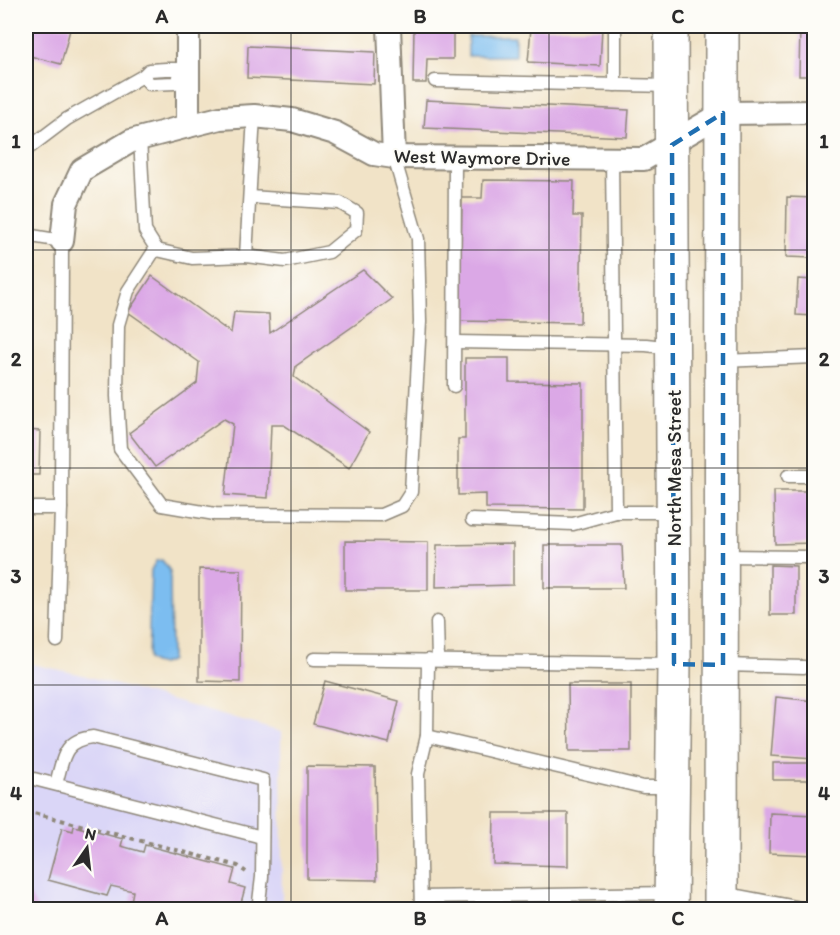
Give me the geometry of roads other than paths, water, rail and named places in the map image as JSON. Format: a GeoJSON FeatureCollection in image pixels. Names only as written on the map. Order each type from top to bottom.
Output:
{"type":"FeatureCollection","features":[{"type":"Feature","properties":{"kind":"main road","name":"North Mesa Street"},"geometry":{"type":"LineString","coordinates":[[671,26],[674,512],[671,901]]}},
{"type":"Feature","properties":{"kind":"main road"},"geometry":{"type":"LineString","coordinates":[[721,901],[722,26]]}},
{"type":"Feature","properties":{"kind":"main road"},"geometry":{"type":"LineString","coordinates":[[674,664],[723,665]]}},
{"type":"Feature","properties":{"kind":"street"},"geometry":{"type":"LineString","coordinates":[[188,26],[185,74],[188,126]]}},
{"type":"Feature","properties":{"kind":"street"},"geometry":{"type":"LineString","coordinates":[[388,26],[394,157]]}},
{"type":"Feature","properties":{"kind":"street"},"geometry":{"type":"LineString","coordinates":[[723,113],[814,112]]}},
{"type":"Feature","properties":{"kind":"street","name":"West Waymore Drive"},"geometry":{"type":"LineString","coordinates":[[62,241],[66,204],[82,170],[140,138],[220,118],[254,116],[292,120],[335,133],[374,154],[394,157],[644,159],[672,145],[723,113]]}},
{"type":"Feature","properties":{"kind":"lane"},"geometry":{"type":"LineString","coordinates":[[615,26],[615,85]]}},
{"type":"Feature","properties":{"kind":"lane"},"geometry":{"type":"LineString","coordinates":[[26,150],[67,119],[143,76],[150,84],[166,84],[176,83],[185,74]]}},
{"type":"Feature","properties":{"kind":"lane"},"geometry":{"type":"LineString","coordinates":[[435,81],[672,86]]}},
{"type":"Feature","properties":{"kind":"lane"},"geometry":{"type":"LineString","coordinates":[[246,256],[254,116]]}},
{"type":"Feature","properties":{"kind":"lane"},"geometry":{"type":"LineString","coordinates":[[140,138],[145,231],[157,250],[192,258],[246,256],[285,261],[329,252],[356,230],[357,213],[340,203],[250,197]]}},
{"type":"Feature","properties":{"kind":"lane"},"geometry":{"type":"LineString","coordinates":[[156,248],[128,291],[118,325],[117,396],[120,449],[162,505],[215,514],[381,515],[402,506],[411,492],[420,322],[418,239],[394,157]]}},
{"type":"Feature","properties":{"kind":"lane"},"geometry":{"type":"LineString","coordinates":[[454,386],[455,159]]}},
{"type":"Feature","properties":{"kind":"lane"},"geometry":{"type":"LineString","coordinates":[[612,159],[616,512]]}},
{"type":"Feature","properties":{"kind":"lane"},"geometry":{"type":"LineString","coordinates":[[26,235],[62,241],[61,508],[57,641]]}},
{"type":"Feature","properties":{"kind":"lane"},"geometry":{"type":"LineString","coordinates":[[455,342],[673,348]]}},
{"type":"Feature","properties":{"kind":"lane"},"geometry":{"type":"LineString","coordinates":[[723,361],[814,357]]}},
{"type":"Feature","properties":{"kind":"lane"},"geometry":{"type":"LineString","coordinates":[[788,476],[814,476]]}},
{"type":"Feature","properties":{"kind":"lane"},"geometry":{"type":"LineString","coordinates":[[26,508],[61,508]]}},
{"type":"Feature","properties":{"kind":"lane"},"geometry":{"type":"LineString","coordinates":[[472,520],[573,524],[616,512],[674,512]]}},
{"type":"Feature","properties":{"kind":"lane"},"geometry":{"type":"LineString","coordinates":[[723,556],[807,557]]}},
{"type":"Feature","properties":{"kind":"lane"},"geometry":{"type":"LineString","coordinates":[[438,622],[427,736],[418,774],[421,903],[671,901]]}},
{"type":"Feature","properties":{"kind":"lane"},"geometry":{"type":"LineString","coordinates":[[314,659],[674,664]]}},
{"type":"Feature","properties":{"kind":"lane"},"geometry":{"type":"LineString","coordinates":[[723,665],[804,667]]}},
{"type":"Feature","properties":{"kind":"lane"},"geometry":{"type":"LineString","coordinates":[[427,736],[643,787],[673,787]]}},
{"type":"Feature","properties":{"kind":"lane"},"geometry":{"type":"LineString","coordinates":[[56,783],[63,756],[76,741],[93,737],[263,780],[262,877],[258,909]]}},
{"type":"Feature","properties":{"kind":"lane"},"geometry":{"type":"LineString","coordinates":[[26,777],[262,837]]}},
{"type":"Feature","properties":{"kind":"lane"},"geometry":{"type":"LineString","coordinates":[[721,901],[812,909]]}},
{"type":"Feature","properties":{"kind":"water"},"geometry":{"type":"Polygon","coordinates":[[[468,36],[515,36],[515,56],[468,56],[468,36]]]}},
{"type":"Feature","properties":{"kind":"water"},"geometry":{"type":"Polygon","coordinates":[[[162,560],[170,571],[171,660],[159,664],[148,659],[151,570],[156,561],[162,560]]]}}]}
